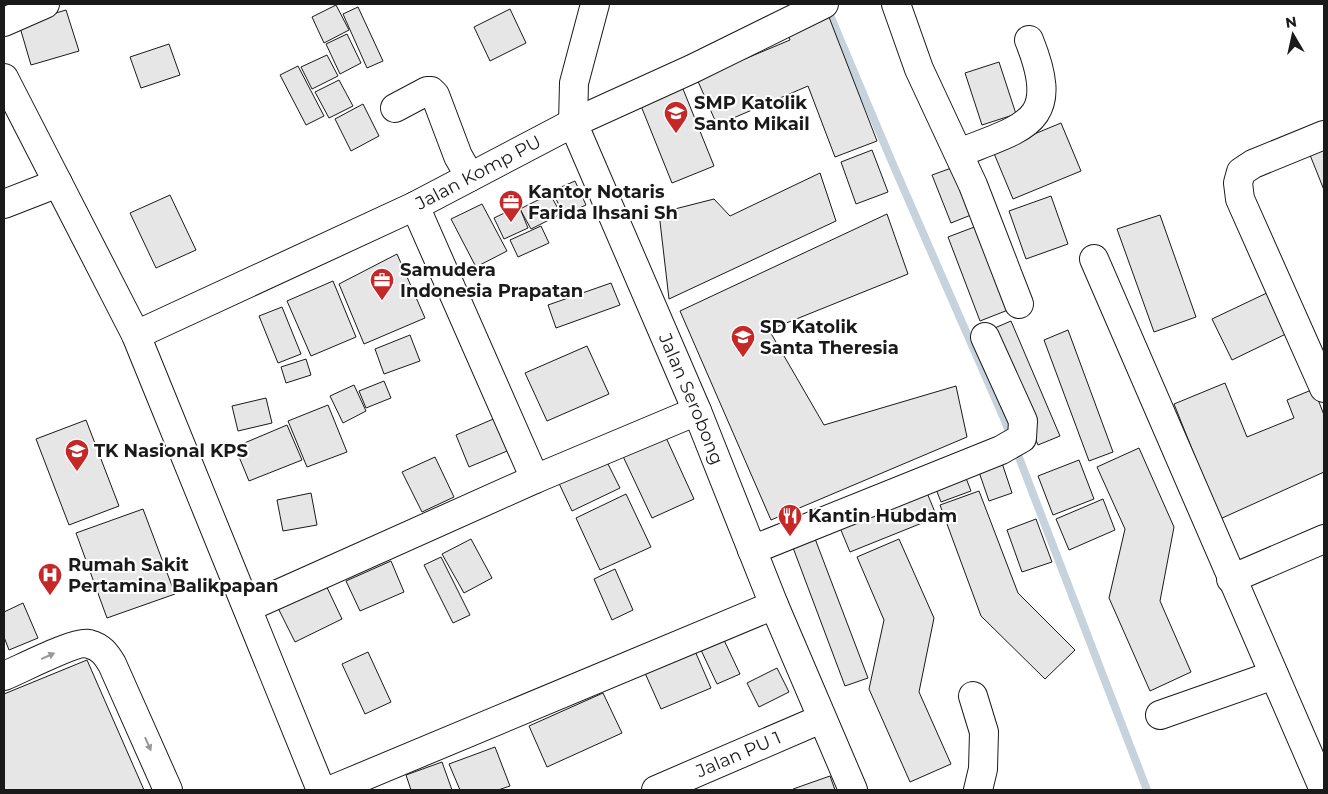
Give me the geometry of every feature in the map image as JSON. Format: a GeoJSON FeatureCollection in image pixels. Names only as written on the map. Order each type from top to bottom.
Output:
{"type":"FeatureCollection","features":[{"type":"Feature","properties":{"kind":"street"},"geometry":{"type":"LineString","coordinates":[[4,22],[45,4]]}},
{"type":"Feature","properties":{"kind":"street","name":"Jalan Serobong"},"geometry":{"type":"LineString","coordinates":[[594,4],[574,83],[573,123],[697,411],[774,605],[821,719],[853,790]]}},
{"type":"Feature","properties":{"kind":"street"},"geometry":{"type":"LineString","coordinates":[[896,4],[919,69],[958,153],[1019,304]]}},
{"type":"Feature","properties":{"kind":"street","name":"Jalan Komp PU"},"geometry":{"type":"LineString","coordinates":[[136,334],[415,206],[573,123],[692,69],[821,5]]}},
{"type":"Feature","properties":{"kind":"street"},"geometry":{"type":"LineString","coordinates":[[958,153],[1013,131],[1031,118],[1041,103],[1043,88],[1040,67],[1029,40]]}},
{"type":"Feature","properties":{"kind":"street"},"geometry":{"type":"LineString","coordinates":[[4,78],[136,334],[249,607],[321,790]]}},
{"type":"Feature","properties":{"kind":"street"},"geometry":{"type":"LineString","coordinates":[[395,108],[427,91],[431,91],[435,95],[458,156],[470,177]]}},
{"type":"Feature","properties":{"kind":"street"},"geometry":{"type":"LineString","coordinates":[[1324,135],[1253,164],[1241,172],[1238,183],[1240,199],[1324,388]]}},
{"type":"Feature","properties":{"kind":"street"},"geometry":{"type":"LineString","coordinates":[[4,204],[58,183]]}},
{"type":"Feature","properties":{"kind":"street"},"geometry":{"type":"LineString","coordinates":[[415,206],[535,479]]}},
{"type":"Feature","properties":{"kind":"street"},"geometry":{"type":"LineString","coordinates":[[1094,259],[1324,790]]}},
{"type":"Feature","properties":{"kind":"street"},"geometry":{"type":"LineString","coordinates":[[752,550],[1012,444],[1023,421],[985,337]]}},
{"type":"Feature","properties":{"kind":"street"},"geometry":{"type":"LineString","coordinates":[[249,607],[535,479],[697,411]]}},
{"type":"Feature","properties":{"kind":"street"},"geometry":{"type":"LineString","coordinates":[[1231,579],[1324,539]]}},
{"type":"Feature","properties":{"kind":"street"},"geometry":{"type":"LineString","coordinates":[[331,790],[774,605]]}},
{"type":"Feature","properties":{"kind":"street"},"geometry":{"type":"LineString","coordinates":[[4,676],[65,649],[87,643],[104,651],[112,664],[168,790]]}},
{"type":"Feature","properties":{"kind":"street"},"geometry":{"type":"LineString","coordinates":[[1160,715],[1274,675]]}},
{"type":"Feature","properties":{"kind":"street"},"geometry":{"type":"LineString","coordinates":[[973,696],[984,732],[983,769],[978,790]]}},
{"type":"Feature","properties":{"kind":"street","name":"Jalan PU 1"},"geometry":{"type":"LineString","coordinates":[[656,790],[821,719]]}},
{"type":"Feature","properties":{"kind":"building"},"geometry":{"type":"Polygon","coordinates":[[[336,5],[349,30],[324,43],[312,17],[336,5]]]}},
{"type":"Feature","properties":{"kind":"building"},"geometry":{"type":"Polygon","coordinates":[[[358,7],[383,61],[367,68],[343,14],[358,7]]]}},
{"type":"Feature","properties":{"kind":"building"},"geometry":{"type":"Polygon","coordinates":[[[510,9],[526,43],[490,61],[474,27],[510,9]]]}},
{"type":"Feature","properties":{"kind":"building"},"geometry":{"type":"Polygon","coordinates":[[[66,10],[79,51],[31,65],[19,24],[66,10]]]}},
{"type":"Feature","properties":{"kind":"building"},"geometry":{"type":"Polygon","coordinates":[[[827,12],[877,141],[835,157],[808,86],[717,125],[697,79],[790,40],[785,28],[827,12]]]}},
{"type":"Feature","properties":{"kind":"building"},"geometry":{"type":"Polygon","coordinates":[[[347,34],[361,63],[340,74],[326,44],[347,34]]]}},
{"type":"Feature","properties":{"kind":"building"},"geometry":{"type":"Polygon","coordinates":[[[169,44],[180,75],[141,88],[130,57],[169,44]]]}},
{"type":"Feature","properties":{"kind":"building"},"geometry":{"type":"Polygon","coordinates":[[[327,55],[338,76],[312,89],[301,67],[327,55]]]}},
{"type":"Feature","properties":{"kind":"building"},"geometry":{"type":"Polygon","coordinates":[[[999,62],[1016,114],[982,125],[965,73],[999,62]]]}},
{"type":"Feature","properties":{"kind":"building"},"geometry":{"type":"Polygon","coordinates":[[[298,66],[324,116],[306,125],[280,75],[298,66]]]}},
{"type":"Feature","properties":{"kind":"building"},"geometry":{"type":"Polygon","coordinates":[[[339,80],[353,106],[329,118],[315,92],[339,80]]]}},
{"type":"Feature","properties":{"kind":"building","name":"SMP Katolik Santo Mikail"},"geometry":{"type":"Polygon","coordinates":[[[681,84],[714,166],[672,183],[639,101],[681,84]]]}},
{"type":"Feature","properties":{"kind":"building"},"geometry":{"type":"Polygon","coordinates":[[[363,104],[379,136],[351,151],[335,119],[363,104]]]}},
{"type":"Feature","properties":{"kind":"building"},"geometry":{"type":"Polygon","coordinates":[[[1061,123],[1081,171],[1013,199],[993,151],[1061,123]]]}},
{"type":"Feature","properties":{"kind":"building"},"geometry":{"type":"Polygon","coordinates":[[[872,150],[888,192],[856,204],[841,162],[872,150]]]}},
{"type":"Feature","properties":{"kind":"building"},"geometry":{"type":"Polygon","coordinates":[[[1324,150],[1324,190],[1310,155],[1324,150]]]}},
{"type":"Feature","properties":{"kind":"building"},"geometry":{"type":"Polygon","coordinates":[[[957,166],[976,213],[951,223],[932,175],[957,166]]]}},
{"type":"Feature","properties":{"kind":"building"},"geometry":{"type":"Polygon","coordinates":[[[820,173],[836,221],[669,299],[659,213],[714,199],[730,216],[820,173]]]}},
{"type":"Feature","properties":{"kind":"building"},"geometry":{"type":"Polygon","coordinates":[[[575,181],[586,205],[564,215],[552,191],[575,181]]]}},
{"type":"Feature","properties":{"kind":"building"},"geometry":{"type":"Polygon","coordinates":[[[550,194],[561,214],[531,229],[520,209],[550,194]]]}},
{"type":"Feature","properties":{"kind":"building"},"geometry":{"type":"Polygon","coordinates":[[[170,195],[196,250],[156,268],[130,213],[170,195]]]}},
{"type":"Feature","properties":{"kind":"building"},"geometry":{"type":"Polygon","coordinates":[[[1051,196],[1068,244],[1026,259],[1009,211],[1051,196]]]}},
{"type":"Feature","properties":{"kind":"building"},"geometry":{"type":"Polygon","coordinates":[[[482,204],[507,251],[476,267],[451,219],[482,204]]]}},
{"type":"Feature","properties":{"kind":"building","name":"Kantor Notaris Farida Ihsani Sh"},"geometry":{"type":"Polygon","coordinates":[[[519,206],[528,228],[504,239],[494,218],[519,206]]]}},
{"type":"Feature","properties":{"kind":"building","name":"SD Katolik Santa Theresia"},"geometry":{"type":"Polygon","coordinates":[[[887,214],[908,274],[769,330],[824,425],[956,386],[967,437],[771,520],[680,311],[887,214]]]}},
{"type":"Feature","properties":{"kind":"building"},"geometry":{"type":"Polygon","coordinates":[[[1160,215],[1196,317],[1154,332],[1117,229],[1160,215]]]}},
{"type":"Feature","properties":{"kind":"building"},"geometry":{"type":"Polygon","coordinates":[[[541,226],[549,243],[518,257],[510,240],[541,226]]]}},
{"type":"Feature","properties":{"kind":"building"},"geometry":{"type":"Polygon","coordinates":[[[977,226],[1008,310],[980,321],[948,237],[977,226]]]}},
{"type":"Feature","properties":{"kind":"building","name":"Samudera Indonesia Prapatan"},"geometry":{"type":"Polygon","coordinates":[[[397,254],[425,318],[364,344],[339,284],[397,254]]]}},
{"type":"Feature","properties":{"kind":"building"},"geometry":{"type":"Polygon","coordinates":[[[333,281],[356,337],[311,356],[287,301],[333,281]]]}},
{"type":"Feature","properties":{"kind":"building"},"geometry":{"type":"Polygon","coordinates":[[[611,283],[620,305],[556,328],[548,305],[611,283]]]}},
{"type":"Feature","properties":{"kind":"building"},"geometry":{"type":"Polygon","coordinates":[[[1271,291],[1290,332],[1232,360],[1212,319],[1271,291]]]}},
{"type":"Feature","properties":{"kind":"building"},"geometry":{"type":"Polygon","coordinates":[[[282,307],[301,354],[278,363],[259,316],[282,307]]]}},
{"type":"Feature","properties":{"kind":"building"},"geometry":{"type":"Polygon","coordinates":[[[1011,321],[1060,436],[1038,445],[990,330],[1011,321]]]}},
{"type":"Feature","properties":{"kind":"building"},"geometry":{"type":"Polygon","coordinates":[[[1068,330],[1113,452],[1089,461],[1044,340],[1068,330]]]}},
{"type":"Feature","properties":{"kind":"building"},"geometry":{"type":"Polygon","coordinates":[[[410,335],[420,361],[384,374],[375,349],[410,335]]]}},
{"type":"Feature","properties":{"kind":"building"},"geometry":{"type":"Polygon","coordinates":[[[587,346],[609,394],[547,421],[525,373],[587,346]]]}},
{"type":"Feature","properties":{"kind":"building"},"geometry":{"type":"Polygon","coordinates":[[[306,359],[311,375],[286,383],[281,367],[306,359]]]}},
{"type":"Feature","properties":{"kind":"building"},"geometry":{"type":"Polygon","coordinates":[[[384,381],[391,398],[366,408],[359,391],[384,381]]]}},
{"type":"Feature","properties":{"kind":"building"},"geometry":{"type":"Polygon","coordinates":[[[1225,383],[1247,437],[1294,418],[1287,400],[1314,389],[1324,415],[1324,472],[1220,519],[1174,404],[1225,383]]]}},
{"type":"Feature","properties":{"kind":"building"},"geometry":{"type":"Polygon","coordinates":[[[354,385],[366,411],[343,423],[330,396],[354,385]]]}},
{"type":"Feature","properties":{"kind":"building"},"geometry":{"type":"Polygon","coordinates":[[[266,398],[272,423],[238,431],[232,406],[266,398]]]}},
{"type":"Feature","properties":{"kind":"building"},"geometry":{"type":"Polygon","coordinates":[[[328,405],[347,452],[307,467],[288,421],[328,405]]]}},
{"type":"Feature","properties":{"kind":"building"},"geometry":{"type":"Polygon","coordinates":[[[498,417],[512,449],[469,467],[456,435],[498,417]]]}},
{"type":"Feature","properties":{"kind":"building","name":"TK Nasional KPS"},"geometry":{"type":"Polygon","coordinates":[[[86,420],[119,506],[69,525],[36,439],[86,420]]]}},
{"type":"Feature","properties":{"kind":"building"},"geometry":{"type":"Polygon","coordinates":[[[287,425],[302,460],[249,481],[235,447],[287,425]]]}},
{"type":"Feature","properties":{"kind":"building"},"geometry":{"type":"Polygon","coordinates":[[[663,431],[694,499],[652,518],[620,450],[663,431]]]}},
{"type":"Feature","properties":{"kind":"building"},"geometry":{"type":"Polygon","coordinates":[[[1139,448],[1174,527],[1160,601],[1191,672],[1150,691],[1109,598],[1125,529],[1097,467],[1139,448]]]}},
{"type":"Feature","properties":{"kind":"building"},"geometry":{"type":"Polygon","coordinates":[[[603,454],[620,488],[572,511],[556,477],[603,454]]]}},
{"type":"Feature","properties":{"kind":"building"},"geometry":{"type":"Polygon","coordinates":[[[435,457],[454,497],[422,512],[402,472],[435,457]]]}},
{"type":"Feature","properties":{"kind":"building"},"geometry":{"type":"Polygon","coordinates":[[[1079,460],[1094,499],[1053,515],[1038,476],[1079,460]]]}},
{"type":"Feature","properties":{"kind":"building"},"geometry":{"type":"Polygon","coordinates":[[[1002,463],[1012,493],[989,501],[979,472],[1002,463]]]}},
{"type":"Feature","properties":{"kind":"building"},"geometry":{"type":"Polygon","coordinates":[[[964,473],[971,491],[941,502],[934,484],[964,473]]]}},
{"type":"Feature","properties":{"kind":"building"},"geometry":{"type":"Polygon","coordinates":[[[925,488],[937,517],[850,552],[838,523],[925,488]]]}},
{"type":"Feature","properties":{"kind":"building"},"geometry":{"type":"Polygon","coordinates":[[[979,491],[1018,593],[1075,650],[1045,679],[981,616],[940,505],[979,491]]]}},
{"type":"Feature","properties":{"kind":"building"},"geometry":{"type":"Polygon","coordinates":[[[311,493],[317,525],[283,531],[277,500],[311,493]]]}},
{"type":"Feature","properties":{"kind":"building"},"geometry":{"type":"Polygon","coordinates":[[[626,494],[651,547],[600,570],[576,518],[626,494]]]}},
{"type":"Feature","properties":{"kind":"building"},"geometry":{"type":"Polygon","coordinates":[[[1103,499],[1115,530],[1069,550],[1056,519],[1103,499]]]}},
{"type":"Feature","properties":{"kind":"building"},"geometry":{"type":"Polygon","coordinates":[[[143,509],[175,594],[107,618],[76,533],[143,509]]]}},
{"type":"Feature","properties":{"kind":"building"},"geometry":{"type":"Polygon","coordinates":[[[1036,519],[1052,562],[1022,572],[1007,530],[1036,519]]]}},
{"type":"Feature","properties":{"kind":"building"},"geometry":{"type":"Polygon","coordinates":[[[814,536],[868,678],[845,686],[792,545],[814,536]]]}},
{"type":"Feature","properties":{"kind":"building"},"geometry":{"type":"Polygon","coordinates":[[[471,539],[492,578],[464,593],[442,554],[471,539]]]}},
{"type":"Feature","properties":{"kind":"building"},"geometry":{"type":"Polygon","coordinates":[[[899,539],[934,618],[919,692],[951,764],[910,782],[869,689],[884,620],[857,557],[899,539]]]}},
{"type":"Feature","properties":{"kind":"building"},"geometry":{"type":"Polygon","coordinates":[[[441,557],[470,615],[453,623],[424,565],[441,557]]]}},
{"type":"Feature","properties":{"kind":"building"},"geometry":{"type":"Polygon","coordinates":[[[391,561],[404,592],[360,611],[346,581],[391,561]]]}},
{"type":"Feature","properties":{"kind":"building"},"geometry":{"type":"Polygon","coordinates":[[[615,569],[633,610],[612,620],[594,579],[615,569]]]}},
{"type":"Feature","properties":{"kind":"building"},"geometry":{"type":"Polygon","coordinates":[[[323,579],[342,619],[295,642],[275,602],[323,579]]]}},
{"type":"Feature","properties":{"kind":"building"},"geometry":{"type":"Polygon","coordinates":[[[23,603],[38,638],[9,650],[4,637],[4,612],[23,603]]]}},
{"type":"Feature","properties":{"kind":"building"},"geometry":{"type":"Polygon","coordinates":[[[723,638],[740,674],[717,684],[700,648],[723,638]]]}},
{"type":"Feature","properties":{"kind":"building"},"geometry":{"type":"Polygon","coordinates":[[[695,651],[711,688],[661,709],[645,673],[695,651]]]}},
{"type":"Feature","properties":{"kind":"building"},"geometry":{"type":"Polygon","coordinates":[[[368,652],[391,702],[365,714],[342,664],[368,652]]]}},
{"type":"Feature","properties":{"kind":"building"},"geometry":{"type":"Polygon","coordinates":[[[87,660],[144,790],[4,790],[4,694],[87,660]]]}},
{"type":"Feature","properties":{"kind":"building"},"geometry":{"type":"Polygon","coordinates":[[[777,668],[789,692],[759,707],[747,683],[777,668]]]}},
{"type":"Feature","properties":{"kind":"building"},"geometry":{"type":"Polygon","coordinates":[[[603,693],[622,733],[547,767],[529,726],[603,693]]]}},
{"type":"Feature","properties":{"kind":"building"},"geometry":{"type":"Polygon","coordinates":[[[495,747],[510,786],[498,790],[460,790],[449,764],[495,747]]]}},
{"type":"Feature","properties":{"kind":"building"},"geometry":{"type":"Polygon","coordinates":[[[442,762],[452,790],[411,790],[406,775],[442,762]]]}},
{"type":"Feature","properties":{"kind":"building"},"geometry":{"type":"Polygon","coordinates":[[[830,776],[835,790],[793,789],[830,776]]]}},
{"type":"Feature","properties":{"kind":"waterway"},"geometry":{"type":"LineString","coordinates":[[827,8],[1005,421],[1147,790]]}},
{"type":"Feature","properties":{"kind":"place","name":"SMP Katolik Santo Mikail"},"geometry":{"type":"Point","coordinates":[676,134]}},
{"type":"Feature","properties":{"kind":"place","name":"Kantor Notaris Farida Ihsani Sh"},"geometry":{"type":"Point","coordinates":[511,223]}},
{"type":"Feature","properties":{"kind":"place","name":"Samudera Indonesia Prapatan"},"geometry":{"type":"Point","coordinates":[382,301]}},
{"type":"Feature","properties":{"kind":"place","name":"SD Katolik Santa Theresia"},"geometry":{"type":"Point","coordinates":[743,358]}},
{"type":"Feature","properties":{"kind":"place","name":"TK Nasional KPS"},"geometry":{"type":"Point","coordinates":[77,472]}},
{"type":"Feature","properties":{"kind":"place","name":"Kantin Hubdam"},"geometry":{"type":"Point","coordinates":[790,537]}},
{"type":"Feature","properties":{"kind":"place","name":"Rumah Sakit Pertamina Balikpapan"},"geometry":{"type":"Point","coordinates":[50,596]}}]}
